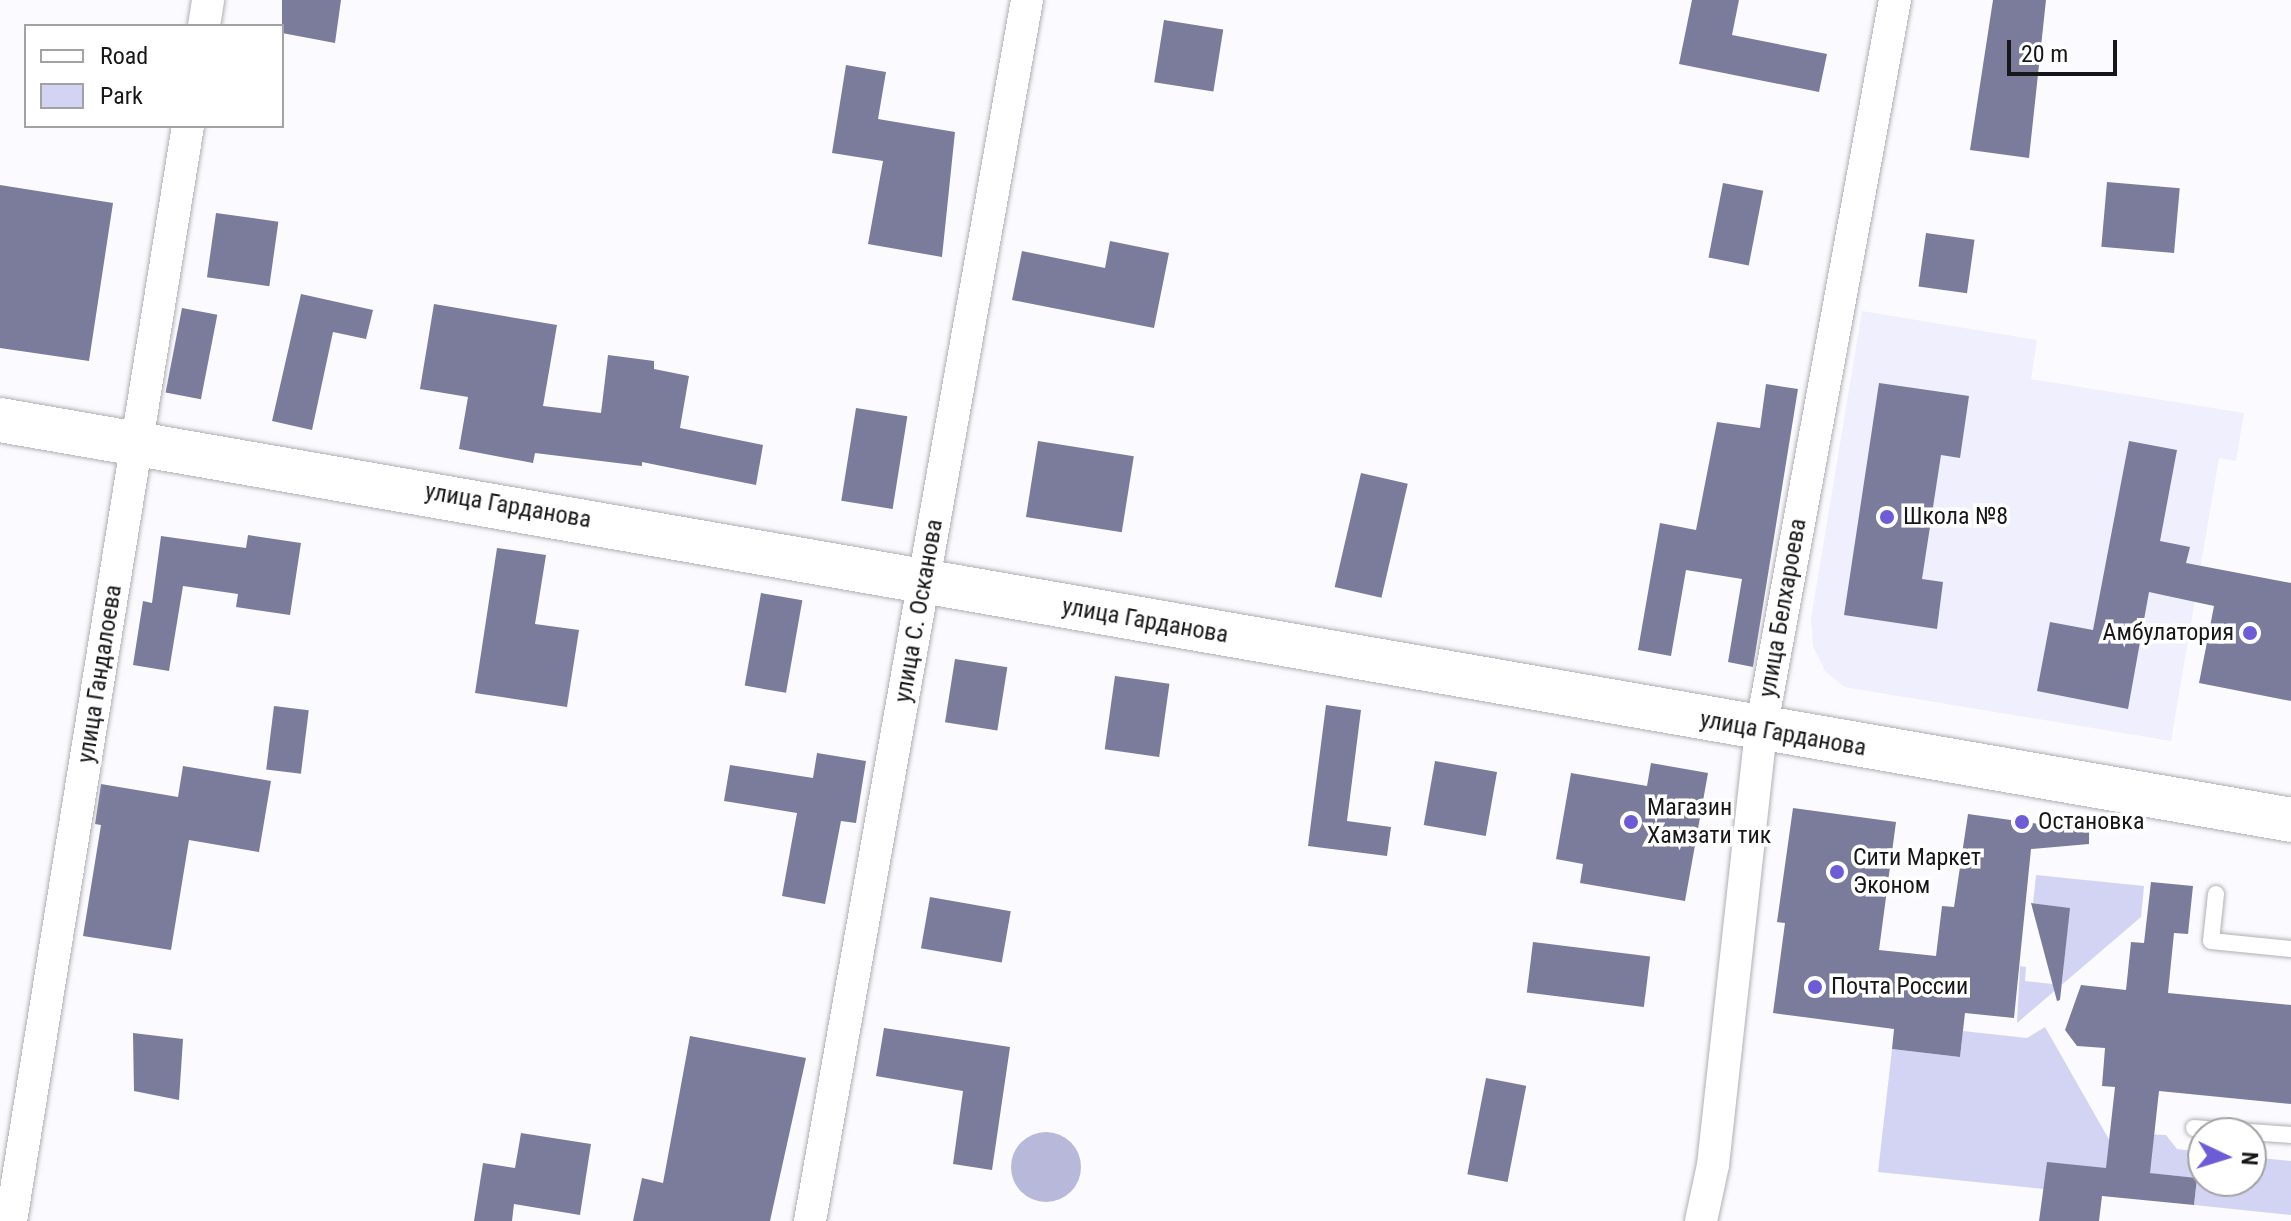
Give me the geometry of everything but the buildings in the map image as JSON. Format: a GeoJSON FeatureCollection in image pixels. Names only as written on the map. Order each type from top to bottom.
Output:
{"type":"FeatureCollection","features":[{"type":"Feature","properties":{"kind":"street"},"geometry":{"type":"LineString","coordinates":[[204,24],[208,0]]}},
{"type":"Feature","properties":{"kind":"street","name":"улица С. Осканова"},"geometry":{"type":"LineString","coordinates":[[810,1221],[845,1049],[923,582],[1027,0]]}},
{"type":"Feature","properties":{"kind":"street","name":"улица Белхароева"},"geometry":{"type":"LineString","coordinates":[[1701,1221],[1713,1165],[1761,730],[1895,0]]}},
{"type":"Feature","properties":{"kind":"street","name":"улица Гандалоева"},"geometry":{"type":"LineString","coordinates":[[11,1221],[188,128]]}},
{"type":"Feature","properties":{"kind":"street","name":"улица Гарданова"},"geometry":{"type":"LineString","coordinates":[[0,420],[649,530],[923,582],[2291,820]]}},
{"type":"Feature","properties":{"kind":"lane"},"geometry":{"type":"LineString","coordinates":[[2216,894],[2211,941],[2291,949]]}},
{"type":"Feature","properties":{"kind":"lane"},"geometry":{"type":"LineString","coordinates":[[2267,1133],[2291,1135]]}},
{"type":"Feature","properties":{"kind":"shaded area"},"geometry":{"type":"Polygon","coordinates":[[[1862,311],[2037,340],[2031,379],[2244,413],[2236,461],[2219,458],[2171,741],[1844,687],[1825,671],[1813,646],[1811,619],[1862,311]]]}},
{"type":"Feature","properties":{"kind":"shaded area"},"geometry":{"type":"Polygon","coordinates":[[[1053,1132],[1075,1147],[1081,1167],[1079,1181],[1071,1192],[1060,1200],[1039,1202],[1021,1192],[1013,1181],[1011,1160],[1021,1142],[1032,1134],[1053,1132]]]}},
{"type":"Feature","properties":{"kind":"green space"},"geometry":{"type":"Polygon","coordinates":[[[2036,875],[2144,886],[2141,917],[2062,984],[2069,908],[2033,904],[2036,875]]]}},
{"type":"Feature","properties":{"kind":"green space"},"geometry":{"type":"Polygon","coordinates":[[[2020,966],[2026,967],[2025,981],[2062,985],[2017,1023],[2020,966]]]}},
{"type":"Feature","properties":{"kind":"green space"},"geometry":{"type":"Polygon","coordinates":[[[2045,1027],[2115,1150],[2113,1169],[2044,1189],[1878,1172],[1892,1049],[1960,1057],[1963,1031],[2027,1038],[2045,1027]]]}},
{"type":"Feature","properties":{"kind":"green space"},"geometry":{"type":"Polygon","coordinates":[[[2145,1134],[2166,1135],[2177,1149],[2187,1150],[2187,1177],[2130,1171],[2145,1134]]]}},
{"type":"Feature","properties":{"kind":"green space"},"geometry":{"type":"Polygon","coordinates":[[[2267,1159],[2291,1161],[2291,1215],[2194,1205],[2195,1197],[2267,1197],[2267,1159]]]}},
{"type":"Feature","properties":{"kind":"place","name":"Школа №8"},"geometry":{"type":"Point","coordinates":[1887,517]}},
{"type":"Feature","properties":{"kind":"place","name":"Амбулатория"},"geometry":{"type":"Point","coordinates":[2250,633]}},
{"type":"Feature","properties":{"kind":"place","name":"Магазин Хамзати тик"},"geometry":{"type":"Point","coordinates":[1631,822]}},
{"type":"Feature","properties":{"kind":"place","name":"Остановка"},"geometry":{"type":"Point","coordinates":[2022,822]}},
{"type":"Feature","properties":{"kind":"place","name":"Сити Маркет Эконом"},"geometry":{"type":"Point","coordinates":[1837,872]}},
{"type":"Feature","properties":{"kind":"place","name":"Почта России"},"geometry":{"type":"Point","coordinates":[1815,987]}}]}
